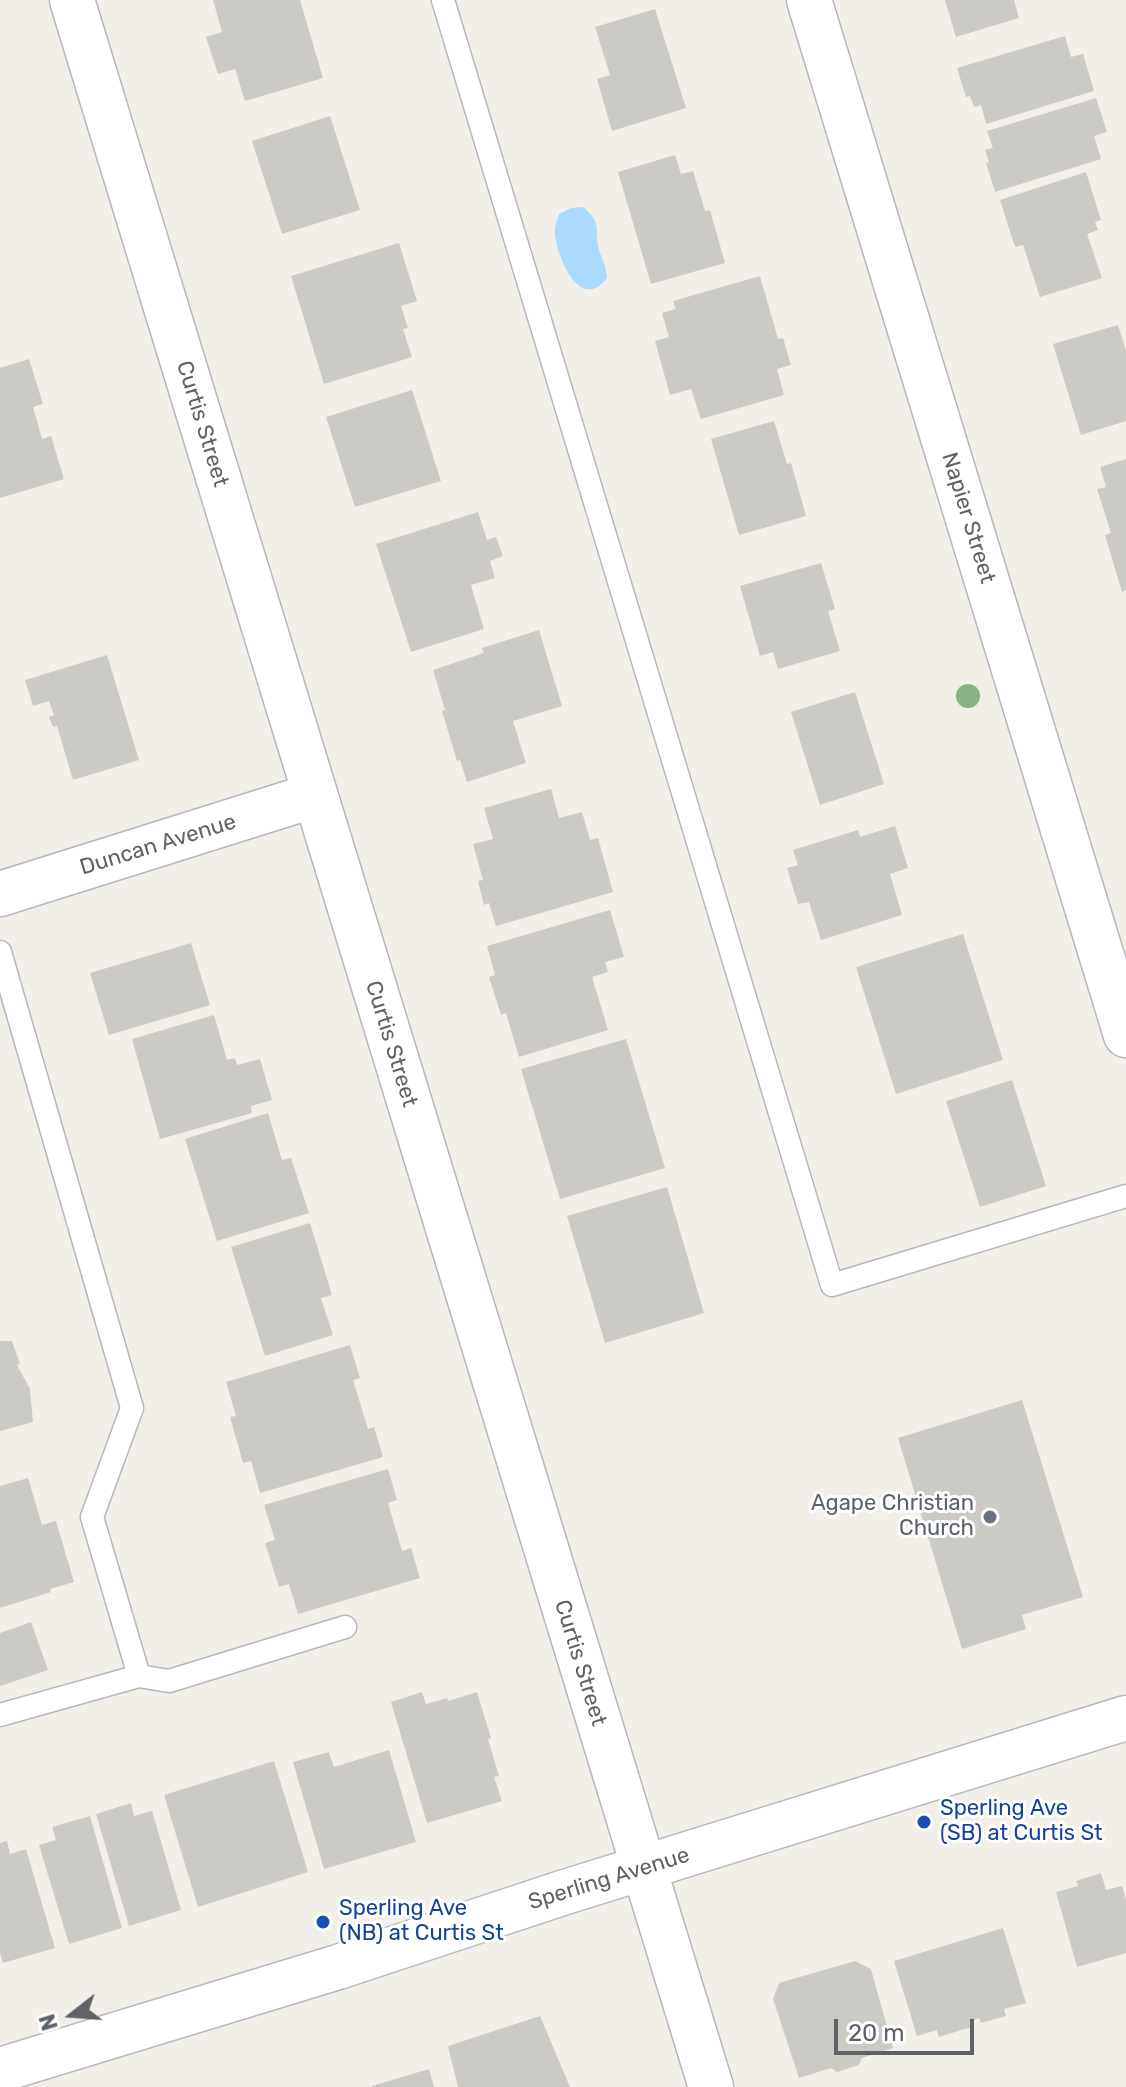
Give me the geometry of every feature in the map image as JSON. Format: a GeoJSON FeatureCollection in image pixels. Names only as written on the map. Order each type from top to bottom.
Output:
{"type":"FeatureCollection","features":[{"type":"Feature","properties":{"kind":"street","name":"Curtis Street"},"geometry":{"type":"LineString","coordinates":[[72,0],[711,2087]]}},
{"type":"Feature","properties":{"kind":"street","name":"Napier Street"},"geometry":{"type":"LineString","coordinates":[[809,0],[1126,1035]]}},
{"type":"Feature","properties":{"kind":"street","name":"Duncan Avenue"},"geometry":{"type":"LineString","coordinates":[[0,894],[315,795]]}},
{"type":"Feature","properties":{"kind":"street","name":"Sperling Avenue"},"geometry":{"type":"LineString","coordinates":[[0,2070],[338,1967],[643,1868],[1126,1718]]}},
{"type":"Feature","properties":{"kind":"lane"},"geometry":{"type":"LineString","coordinates":[[443,0],[832,1285],[1126,1196]]}},
{"type":"Feature","properties":{"kind":"lane"},"geometry":{"type":"LineString","coordinates":[[0,952],[132,1408],[92,1517],[139,1676]]}},
{"type":"Feature","properties":{"kind":"lane"},"geometry":{"type":"LineString","coordinates":[[0,1715],[139,1676],[169,1681],[345,1627]]}},
{"type":"Feature","properties":{"kind":"water"},"geometry":{"type":"Polygon","coordinates":[[[583,207],[596,223],[598,246],[607,278],[597,287],[588,289],[579,286],[565,268],[555,231],[559,214],[583,207]]]}},
{"type":"Feature","properties":{"kind":"building"},"geometry":{"type":"Polygon","coordinates":[[[213,0],[300,0],[323,78],[245,101],[235,69],[218,74],[206,37],[222,32],[213,0]]]}},
{"type":"Feature","properties":{"kind":"building"},"geometry":{"type":"Polygon","coordinates":[[[945,0],[1014,0],[1019,18],[956,37],[945,0]]]}},
{"type":"Feature","properties":{"kind":"building"},"geometry":{"type":"Polygon","coordinates":[[[655,9],[686,108],[612,131],[597,79],[610,75],[595,27],[655,9]]]}},
{"type":"Feature","properties":{"kind":"building"},"geometry":{"type":"Polygon","coordinates":[[[1065,36],[1071,57],[1083,54],[1094,91],[986,124],[981,105],[974,107],[970,96],[966,97],[957,68],[1065,36]]]}},
{"type":"Feature","properties":{"kind":"building"},"geometry":{"type":"Polygon","coordinates":[[[1096,98],[1107,132],[1094,136],[1101,159],[995,192],[986,163],[989,162],[985,150],[993,148],[987,131],[1096,98]]]}},
{"type":"Feature","properties":{"kind":"building"},"geometry":{"type":"Polygon","coordinates":[[[330,116],[360,210],[282,234],[252,141],[330,116]]]}},
{"type":"Feature","properties":{"kind":"building"},"geometry":{"type":"Polygon","coordinates":[[[675,155],[681,174],[693,171],[705,211],[710,210],[725,263],[651,284],[618,172],[675,155]]]}},
{"type":"Feature","properties":{"kind":"building"},"geometry":{"type":"Polygon","coordinates":[[[1086,172],[1101,220],[1095,222],[1098,230],[1087,234],[1102,278],[1040,297],[1023,245],[1015,247],[1000,200],[1086,172]]]}},
{"type":"Feature","properties":{"kind":"building"},"geometry":{"type":"Polygon","coordinates":[[[399,243],[417,301],[401,306],[408,328],[403,329],[412,357],[324,384],[291,276],[399,243]]]}},
{"type":"Feature","properties":{"kind":"building"},"geometry":{"type":"Polygon","coordinates":[[[760,276],[778,339],[783,338],[791,365],[777,369],[784,395],[701,419],[691,389],[670,395],[655,341],[669,337],[662,313],[676,309],[673,301],[760,276]]]}},
{"type":"Feature","properties":{"kind":"building"},"geometry":{"type":"Polygon","coordinates":[[[1118,325],[1126,351],[1126,421],[1081,435],[1053,344],[1118,325]]]}},
{"type":"Feature","properties":{"kind":"building"},"geometry":{"type":"Polygon","coordinates":[[[29,359],[43,404],[33,407],[42,439],[51,436],[64,479],[0,498],[0,368],[29,359]]]}},
{"type":"Feature","properties":{"kind":"building"},"geometry":{"type":"Polygon","coordinates":[[[412,390],[441,481],[355,507],[326,417],[412,390]]]}},
{"type":"Feature","properties":{"kind":"building"},"geometry":{"type":"Polygon","coordinates":[[[774,421],[787,464],[791,463],[806,516],[739,535],[711,439],[774,421]]]}},
{"type":"Feature","properties":{"kind":"building"},"geometry":{"type":"Polygon","coordinates":[[[1126,459],[1126,590],[1122,592],[1105,535],[1111,533],[1097,489],[1106,487],[1100,467],[1126,459]]]}},
{"type":"Feature","properties":{"kind":"building"},"geometry":{"type":"Polygon","coordinates":[[[478,512],[487,540],[496,537],[503,556],[490,561],[495,578],[471,585],[484,629],[411,652],[376,544],[478,512]]]}},
{"type":"Feature","properties":{"kind":"building"},"geometry":{"type":"Polygon","coordinates":[[[821,563],[835,609],[828,611],[840,651],[778,669],[773,652],[760,656],[740,586],[821,563]]]}},
{"type":"Feature","properties":{"kind":"building"},"geometry":{"type":"Polygon","coordinates":[[[539,630],[562,706],[513,721],[526,763],[467,782],[460,760],[457,761],[433,670],[484,653],[482,648],[539,630]]]}},
{"type":"Feature","properties":{"kind":"building"},"geometry":{"type":"Polygon","coordinates":[[[107,655],[139,760],[73,780],[57,726],[53,727],[49,717],[54,715],[49,701],[33,706],[25,680],[107,655]]]}},
{"type":"Feature","properties":{"kind":"building"},"geometry":{"type":"Polygon","coordinates":[[[855,692],[884,784],[820,805],[791,712],[855,692]]]}},
{"type":"Feature","properties":{"kind":"building"},"geometry":{"type":"Polygon","coordinates":[[[551,789],[559,818],[582,812],[590,840],[598,838],[613,892],[496,926],[489,903],[484,905],[478,881],[483,880],[473,844],[493,839],[484,808],[551,789]]]}},
{"type":"Feature","properties":{"kind":"building"},"geometry":{"type":"Polygon","coordinates":[[[895,826],[908,868],[890,874],[902,915],[821,940],[809,902],[798,904],[787,868],[798,865],[793,850],[858,830],[860,837],[895,826]]]}},
{"type":"Feature","properties":{"kind":"building"},"geometry":{"type":"Polygon","coordinates":[[[610,910],[624,957],[605,962],[608,972],[592,977],[608,1030],[519,1057],[506,1013],[501,1015],[489,977],[495,975],[487,946],[610,910]]]}},
{"type":"Feature","properties":{"kind":"building"},"geometry":{"type":"Polygon","coordinates":[[[963,934],[1003,1060],[896,1094],[856,967],[963,934]]]}},
{"type":"Feature","properties":{"kind":"building"},"geometry":{"type":"Polygon","coordinates":[[[191,943],[210,1005],[109,1035],[90,973],[191,943]]]}},
{"type":"Feature","properties":{"kind":"building"},"geometry":{"type":"Polygon","coordinates":[[[214,1015],[227,1060],[235,1058],[237,1065],[260,1059],[272,1100],[251,1106],[252,1113],[160,1139],[132,1039],[214,1015]]]}},
{"type":"Feature","properties":{"kind":"building"},"geometry":{"type":"Polygon","coordinates":[[[626,1039],[665,1168],[560,1199],[521,1069],[626,1039]]]}},
{"type":"Feature","properties":{"kind":"building"},"geometry":{"type":"Polygon","coordinates":[[[1012,1080],[1046,1186],[980,1207],[946,1101],[1012,1080]]]}},
{"type":"Feature","properties":{"kind":"building"},"geometry":{"type":"Polygon","coordinates":[[[268,1113],[282,1160],[291,1158],[309,1213],[217,1241],[185,1139],[268,1113]]]}},
{"type":"Feature","properties":{"kind":"building"},"geometry":{"type":"Polygon","coordinates":[[[667,1187],[704,1313],[605,1343],[567,1216],[667,1187]]]}},
{"type":"Feature","properties":{"kind":"building"},"geometry":{"type":"Polygon","coordinates":[[[310,1223],[332,1295],[321,1298],[333,1335],[265,1356],[231,1247],[310,1223]]]}},
{"type":"Feature","properties":{"kind":"building"},"geometry":{"type":"Polygon","coordinates":[[[0,1341],[12,1341],[20,1364],[17,1365],[30,1389],[33,1422],[0,1431],[0,1341]]]}},
{"type":"Feature","properties":{"kind":"building"},"geometry":{"type":"Polygon","coordinates":[[[350,1345],[360,1378],[353,1380],[368,1429],[374,1427],[383,1457],[260,1493],[251,1461],[243,1463],[230,1417],[236,1416],[226,1382],[350,1345]]]}},
{"type":"Feature","properties":{"kind":"building","name":"Agape Christian Church"},"geometry":{"type":"Polygon","coordinates":[[[1022,1400],[1083,1597],[1022,1615],[1026,1629],[962,1649],[898,1438],[1022,1400]]]}},
{"type":"Feature","properties":{"kind":"building"},"geometry":{"type":"Polygon","coordinates":[[[388,1469],[397,1500],[388,1503],[402,1551],[411,1548],[420,1578],[298,1614],[289,1584],[279,1587],[265,1543],[275,1540],[264,1505],[388,1469]]]}},
{"type":"Feature","properties":{"kind":"building"},"geometry":{"type":"Polygon","coordinates":[[[28,1478],[42,1525],[56,1521],[74,1582],[0,1608],[0,1486],[28,1478]]]}},
{"type":"Feature","properties":{"kind":"building"},"geometry":{"type":"Polygon","coordinates":[[[31,1622],[48,1670],[0,1686],[0,1633],[31,1622]]]}},
{"type":"Feature","properties":{"kind":"building"},"geometry":{"type":"Polygon","coordinates":[[[422,1692],[426,1704],[477,1692],[491,1738],[488,1739],[499,1776],[494,1777],[502,1801],[427,1823],[391,1702],[422,1692]]]}},
{"type":"Feature","properties":{"kind":"building"},"geometry":{"type":"Polygon","coordinates":[[[389,1750],[416,1842],[324,1869],[293,1762],[329,1752],[334,1767],[389,1750]]]}},
{"type":"Feature","properties":{"kind":"building"},"geometry":{"type":"Polygon","coordinates":[[[274,1761],[308,1872],[198,1907],[164,1795],[274,1761]]]}},
{"type":"Feature","properties":{"kind":"building"},"geometry":{"type":"Polygon","coordinates":[[[131,1803],[134,1816],[152,1811],[181,1910],[129,1926],[96,1814],[131,1803]]]}},
{"type":"Feature","properties":{"kind":"building"},"geometry":{"type":"Polygon","coordinates":[[[90,1816],[122,1928],[69,1944],[39,1845],[56,1840],[52,1827],[90,1816]]]}},
{"type":"Feature","properties":{"kind":"building"},"geometry":{"type":"Polygon","coordinates":[[[7,1841],[10,1854],[26,1849],[55,1948],[3,1963],[0,1953],[0,1843],[7,1841]]]}},
{"type":"Feature","properties":{"kind":"building"},"geometry":{"type":"Polygon","coordinates":[[[1101,1873],[1106,1890],[1122,1886],[1126,1900],[1126,1953],[1077,1967],[1056,1892],[1078,1886],[1076,1881],[1101,1873]]]}},
{"type":"Feature","properties":{"kind":"building"},"geometry":{"type":"Polygon","coordinates":[[[1003,1928],[1026,2003],[1004,2009],[1006,2016],[981,2023],[979,2018],[969,2022],[971,2027],[939,2037],[937,2030],[917,2036],[894,1961],[1003,1928]]]}},
{"type":"Feature","properties":{"kind":"building"},"geometry":{"type":"Polygon","coordinates":[[[855,1961],[871,1969],[893,2048],[862,2058],[859,2065],[837,2072],[831,2068],[799,2078],[773,1999],[779,1983],[855,1961]]]}},
{"type":"Feature","properties":{"kind":"building"},"geometry":{"type":"Polygon","coordinates":[[[540,2016],[570,2087],[458,2087],[448,2046],[540,2016]]]}},
{"type":"Feature","properties":{"kind":"building"},"geometry":{"type":"Polygon","coordinates":[[[429,2069],[434,2087],[372,2087],[372,2086],[429,2069]]]}},
{"type":"Feature","properties":{"kind":"place","name":"Agape Christian Church"},"geometry":{"type":"Point","coordinates":[990,1517]}},
{"type":"Feature","properties":{"kind":"place","name":"Sperling Ave (SB) at Curtis St"},"geometry":{"type":"Point","coordinates":[924,1822]}},
{"type":"Feature","properties":{"kind":"place","name":"Sperling Ave (NB) at Curtis St"},"geometry":{"type":"Point","coordinates":[323,1922]}}]}
